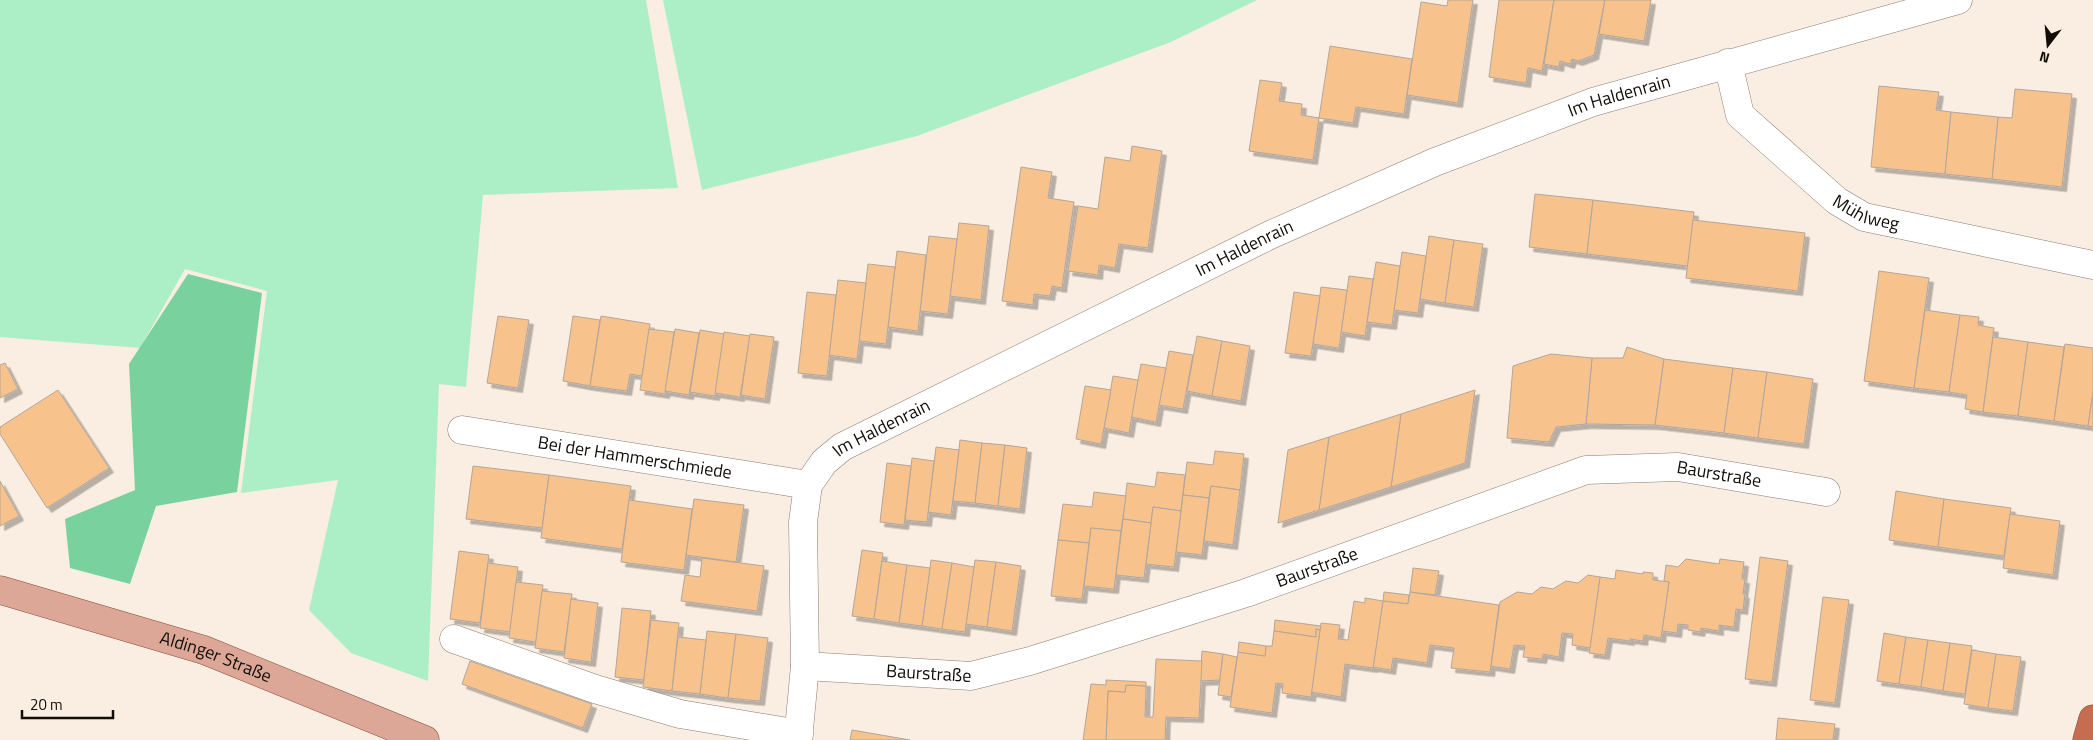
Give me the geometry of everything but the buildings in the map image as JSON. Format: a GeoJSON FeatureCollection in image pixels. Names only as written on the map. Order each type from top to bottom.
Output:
{"type":"FeatureCollection","features":[{"type":"Feature","properties":{"kind":"highway"},"geometry":{"type":"LineString","coordinates":[[2087,740],[2093,719]]}},
{"type":"Feature","properties":{"kind":"main road","name":"Aldinger Straße"},"geometry":{"type":"LineString","coordinates":[[0,590],[204,650],[425,740]]}},
{"type":"Feature","properties":{"kind":"street","name":"Im Haldenrain"},"geometry":{"type":"LineString","coordinates":[[798,737],[805,666],[802,522],[808,485],[824,462],[842,447],[1270,235],[1435,162],[1594,102],[1958,0]]}},
{"type":"Feature","properties":{"kind":"street","name":"Mühlweg"},"geometry":{"type":"LineString","coordinates":[[1728,63],[1740,115],[1837,201],[1864,217],[2084,264]]}},
{"type":"Feature","properties":{"kind":"street","name":"Bei der Hammerschmiede"},"geometry":{"type":"LineString","coordinates":[[462,430],[808,485]]}},
{"type":"Feature","properties":{"kind":"street","name":"Baurstraße"},"geometry":{"type":"LineString","coordinates":[[805,666],[970,676],[1030,661],[1246,593],[1586,470],[1678,467],[1826,492]]}},
{"type":"Feature","properties":{"kind":"street"},"geometry":{"type":"LineString","coordinates":[[454,639],[595,689],[680,714],[798,737]]}},
{"type":"Feature","properties":{"kind":"green space"},"geometry":{"type":"Polygon","coordinates":[[[0,0],[646,0],[678,188],[483,195],[466,387],[439,384],[428,681],[351,653],[309,610],[338,480],[241,493],[267,291],[185,269],[140,348],[0,337],[0,0]]]}},
{"type":"Feature","properties":{"kind":"green space"},"geometry":{"type":"Polygon","coordinates":[[[663,0],[1257,0],[1171,42],[917,136],[702,190],[663,0]]]}},
{"type":"Feature","properties":{"kind":"green space"},"geometry":{"type":"Polygon","coordinates":[[[188,274],[262,293],[237,492],[156,506],[130,584],[70,568],[65,519],[135,490],[129,364],[188,274]]]}}]}
